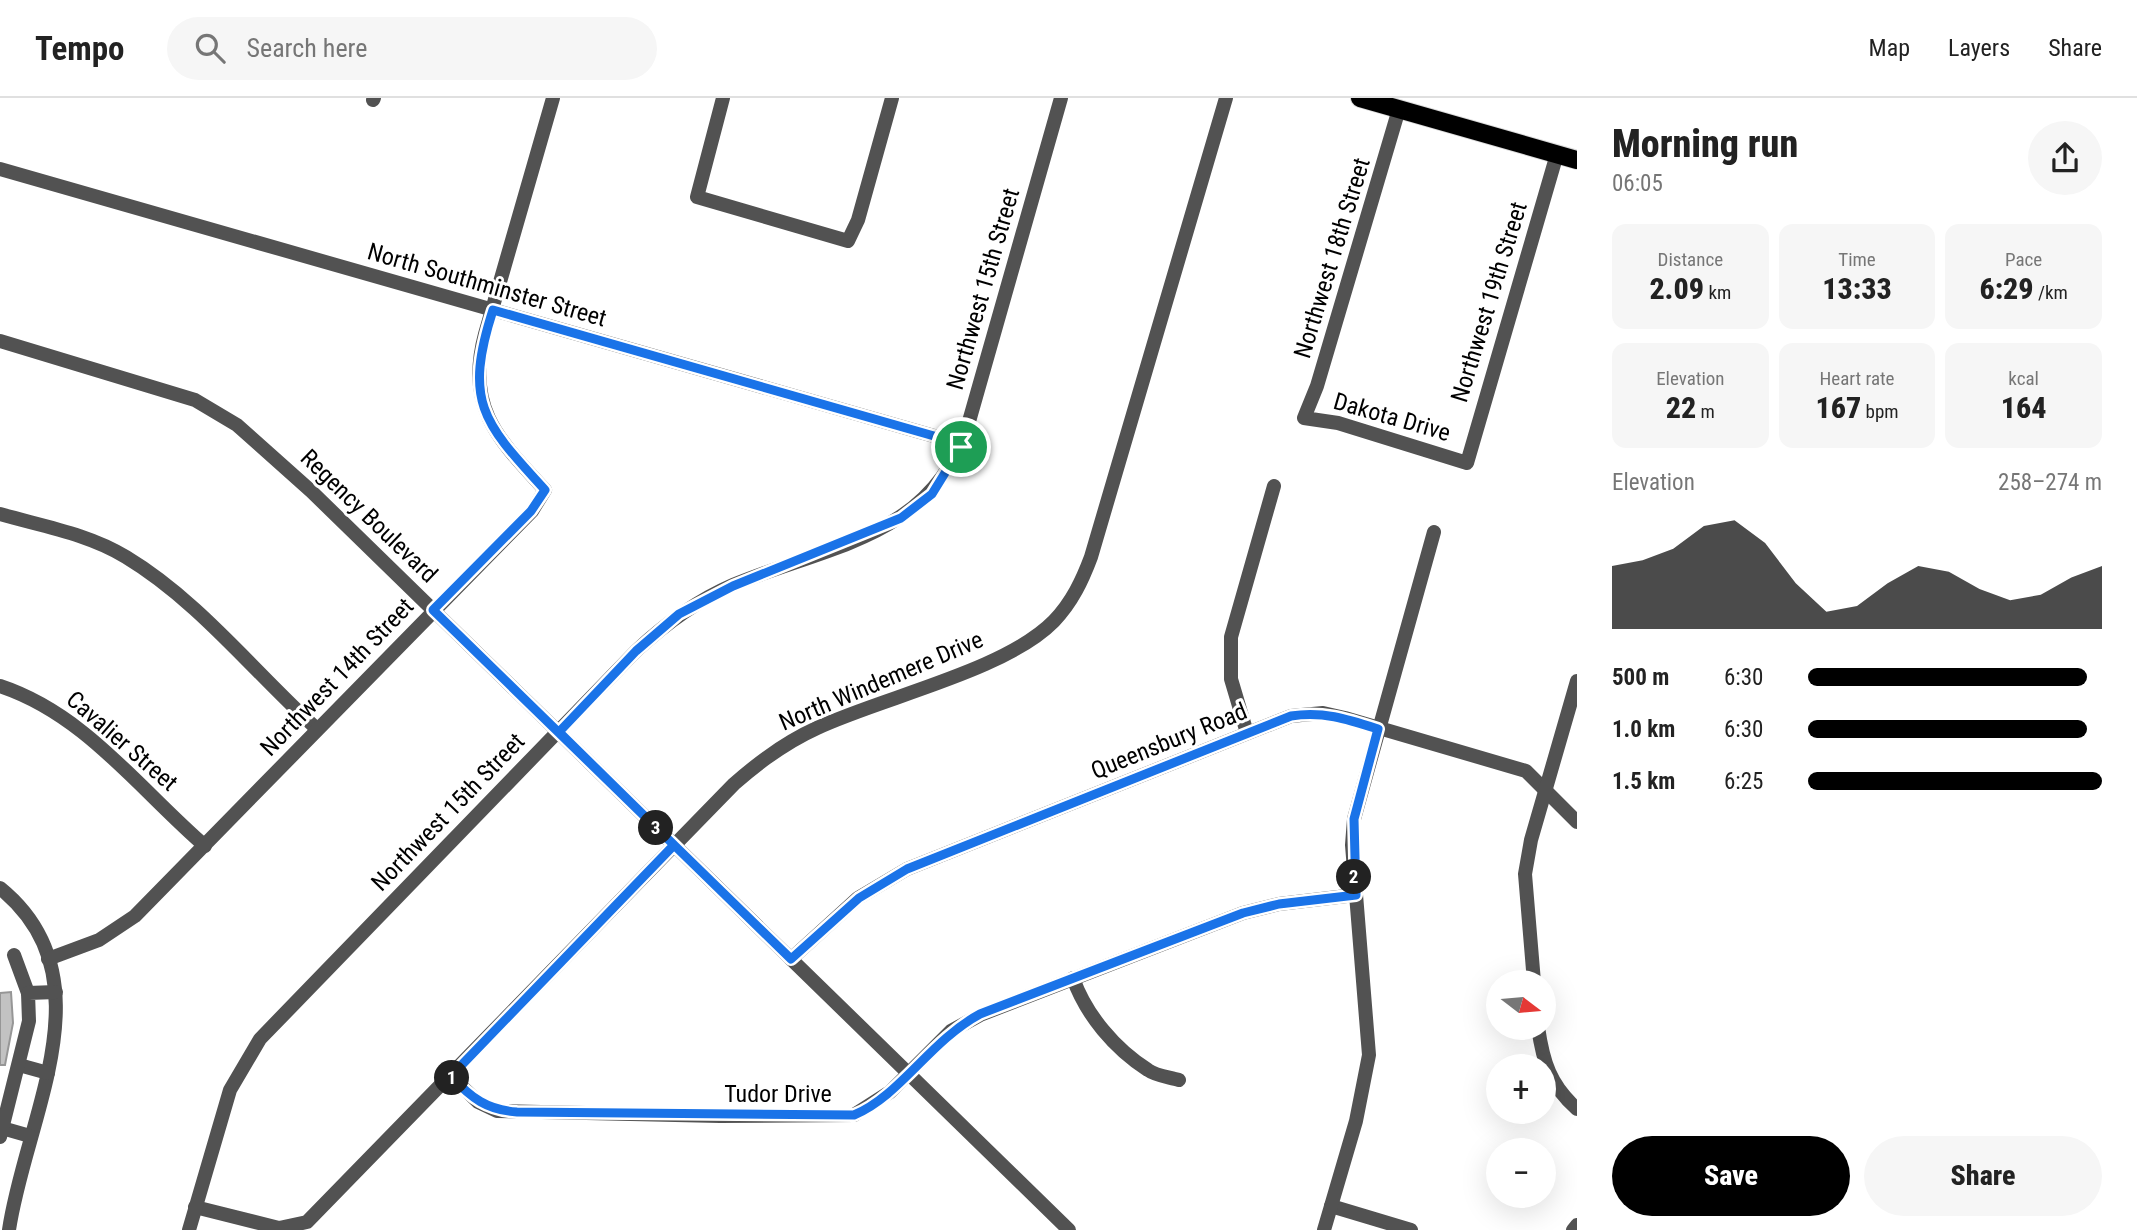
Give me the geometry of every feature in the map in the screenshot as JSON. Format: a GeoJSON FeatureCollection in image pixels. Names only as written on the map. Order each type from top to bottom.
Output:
{"type":"FeatureCollection","features":[{"type":"Feature","properties":{"kind":"main road"},"geometry":{"type":"LineString","coordinates":[[1360,98],[1577,160]]}},
{"type":"Feature","properties":{"kind":"street","name":"Northwest 14th Street"},"geometry":{"type":"LineString","coordinates":[[48,959],[99,940],[135,916],[531,511],[545,490],[502,443],[483,404],[479,382],[481,351],[554,98]]}},
{"type":"Feature","properties":{"kind":"street"},"geometry":{"type":"LineString","coordinates":[[723,98],[697,197],[848,241],[858,220],[892,98]]}},
{"type":"Feature","properties":{"kind":"street","name":"Northwest 15th Street"},"geometry":{"type":"LineString","coordinates":[[189,1230],[230,1090],[260,1039],[636,651],[679,614],[733,586],[901,518],[932,494],[961,447],[1061,98]]}},
{"type":"Feature","properties":{"kind":"street","name":"North Windemere Drive"},"geometry":{"type":"LineString","coordinates":[[195,1207],[279,1228],[307,1222],[734,784],[779,748],[819,727],[1013,650],[1042,631],[1064,609],[1076,592],[1091,557],[1226,98]]}},
{"type":"Feature","properties":{"kind":"street","name":"Northwest 18th Street"},"geometry":{"type":"LineString","coordinates":[[1304,418],[1317,386],[1399,109]]}},
{"type":"Feature","properties":{"kind":"street","name":"Northwest 19th Street"},"geometry":{"type":"LineString","coordinates":[[1467,463],[1557,154]]}},
{"type":"Feature","properties":{"kind":"street","name":"North Southminster Street"},"geometry":{"type":"LineString","coordinates":[[0,169],[923,433],[961,447]]}},
{"type":"Feature","properties":{"kind":"street","name":"Regency Boulevard"},"geometry":{"type":"LineString","coordinates":[[0,341],[160,387],[218,412],[256,441],[311,491],[1069,1230]]}},
{"type":"Feature","properties":{"kind":"street","name":"Dakota Drive"},"geometry":{"type":"LineString","coordinates":[[1304,418],[1338,423],[1467,463]]}},
{"type":"Feature","properties":{"kind":"street"},"geometry":{"type":"LineString","coordinates":[[1247,733],[1231,679],[1231,637],[1274,486]]}},
{"type":"Feature","properties":{"kind":"street"},"geometry":{"type":"LineString","coordinates":[[0,514],[102,545],[146,570],[204,620],[317,729]]}},
{"type":"Feature","properties":{"kind":"street"},"geometry":{"type":"LineString","coordinates":[[1324,1230],[1356,1121],[1368,1068],[1369,1042],[1356,895],[1354,819],[1434,532]]}},
{"type":"Feature","properties":{"kind":"street"},"geometry":{"type":"LineString","coordinates":[[1533,970],[1525,874],[1577,681]]}},
{"type":"Feature","properties":{"kind":"street","name":"Cavalier Street"},"geometry":{"type":"LineString","coordinates":[[0,686],[50,707],[79,727],[205,846]]}},
{"type":"Feature","properties":{"kind":"street","name":"Queensbury Road"},"geometry":{"type":"LineString","coordinates":[[791,959],[859,898],[907,869],[1291,716],[1310,713],[1345,718],[1526,771],[1577,822]]}},
{"type":"Feature","properties":{"kind":"street"},"geometry":{"type":"LineString","coordinates":[[0,888],[29,921],[48,959],[56,992],[57,1029],[30,1136],[6,1202],[9,1230]]}},
{"type":"Feature","properties":{"kind":"street","name":"Tudor Drive"},"geometry":{"type":"LineString","coordinates":[[451,1076],[478,1102],[498,1111],[842,1117],[876,1103],[951,1031],[966,1022],[1243,913],[1279,904],[1356,895]]}},
{"type":"Feature","properties":{"kind":"street"},"geometry":{"type":"LineString","coordinates":[[13,955],[28,993],[29,1021],[1,1133],[30,1136]]}},
{"type":"Feature","properties":{"kind":"street"},"geometry":{"type":"LineString","coordinates":[[1073,978],[1092,1018],[1133,1058],[1149,1071],[1179,1080]]}},
{"type":"Feature","properties":{"kind":"street"},"geometry":{"type":"LineString","coordinates":[[28,993],[56,992]]}},
{"type":"Feature","properties":{"kind":"street"},"geometry":{"type":"LineString","coordinates":[[1540,1040],[1546,1071],[1555,1087],[1577,1109]]}},
{"type":"Feature","properties":{"kind":"street"},"geometry":{"type":"LineString","coordinates":[[19,1065],[48,1073]]}},
{"type":"Feature","properties":{"kind":"street"},"geometry":{"type":"LineString","coordinates":[[1331,1206],[1411,1230]]}},
{"type":"Feature","properties":{"kind":"street"},"geometry":{"type":"LineString","coordinates":[[1573,1230],[1577,1225]]}},
{"type":"Feature","properties":{"kind":"building"},"geometry":{"type":"Polygon","coordinates":[[[11,992],[13,1023],[5,1065],[0,1065],[0,993],[11,992]]]}},
{"type":"Feature","properties":{"kind":"route"},"geometry":{"type":"LineString","coordinates":[[961,447],[934,436],[493,310],[479,366],[483,404],[502,443],[545,490],[531,511],[433,610],[559,732],[791,959],[859,898],[907,869],[948,850],[1080,801],[1247,733],[1291,716],[1310,713],[1345,718],[1378,729],[1352,834],[1356,895],[1297,901],[1243,913],[980,1014],[951,1031],[907,1072],[890,1092],[854,1115],[720,1116],[517,1112],[489,1109],[478,1102],[451,1076],[674,845],[559,732],[636,651],[679,614],[714,594],[876,531],[901,518],[932,494],[945,477],[961,447]]}}]}
